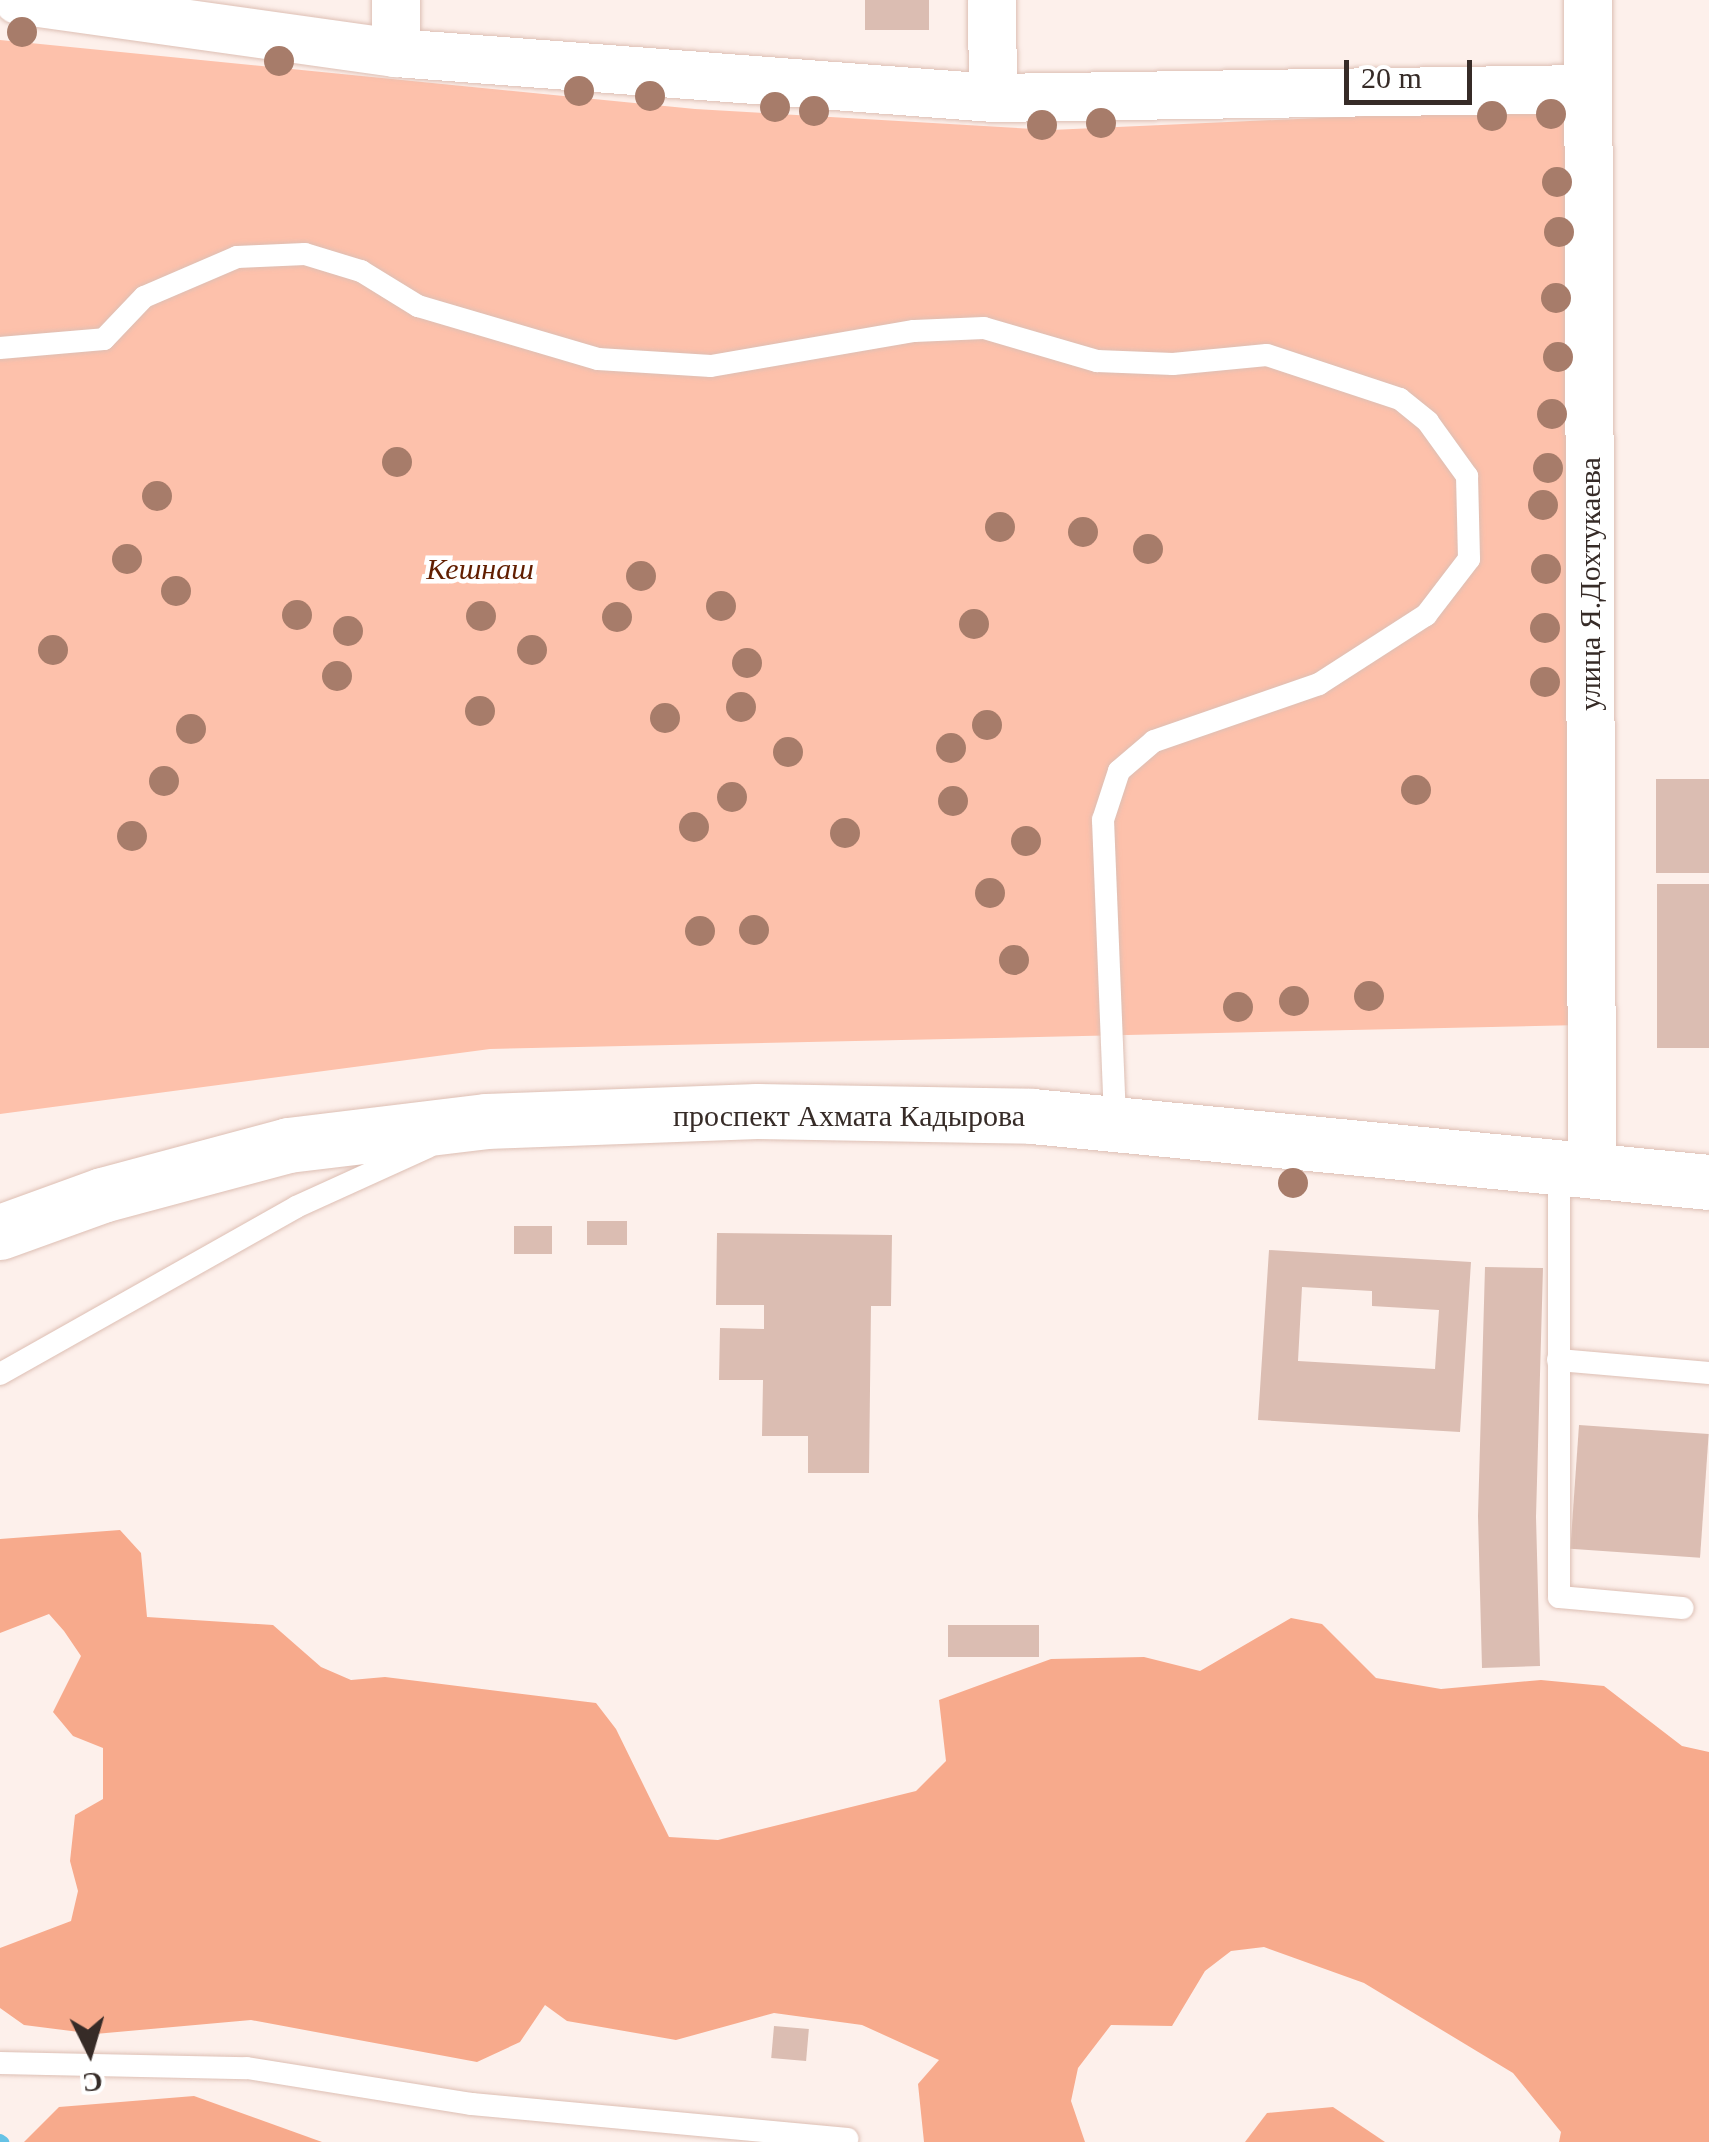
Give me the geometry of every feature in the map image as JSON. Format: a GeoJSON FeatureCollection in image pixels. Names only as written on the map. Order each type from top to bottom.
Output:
{"type":"FeatureCollection","features":[{"type":"Feature","properties":{"kind":"main road","name":"проспект Ахмата Кадырова"},"geometry":{"type":"LineString","coordinates":[[0,1232],[102,1195],[288,1145],[486,1121],[757,1111],[1115,1123],[1709,1182]]}},
{"type":"Feature","properties":{"kind":"street"},"geometry":{"type":"LineString","coordinates":[[18,0],[396,52],[993,98],[1588,90]]}},
{"type":"Feature","properties":{"kind":"street"},"geometry":{"type":"LineString","coordinates":[[396,0],[396,52]]}},
{"type":"Feature","properties":{"kind":"street"},"geometry":{"type":"LineString","coordinates":[[992,0],[993,98]]}},
{"type":"Feature","properties":{"kind":"street","name":"улица Я.Дохтукаева"},"geometry":{"type":"LineString","coordinates":[[1575,1166],[1588,0]]}},
{"type":"Feature","properties":{"kind":"lane"},"geometry":{"type":"LineString","coordinates":[[0,348],[104,339],[144,297],[236,257],[306,254],[361,271],[418,306],[598,359],[711,366],[914,331],[984,328],[1098,361],[1172,364],[1267,355],[1400,400],[1428,422],[1467,476],[1470,558],[1426,615],[1319,684],[1154,741],[1120,771],[1103,820],[1115,1123]]}},
{"type":"Feature","properties":{"kind":"lane"},"geometry":{"type":"LineString","coordinates":[[0,1374],[296,1207],[486,1121]]}},
{"type":"Feature","properties":{"kind":"lane"},"geometry":{"type":"LineString","coordinates":[[1575,1166],[1558,1360],[1559,1596],[1683,1608]]}},
{"type":"Feature","properties":{"kind":"lane"},"geometry":{"type":"LineString","coordinates":[[1558,1360],[1709,1373]]}},
{"type":"Feature","properties":{"kind":"lane"},"geometry":{"type":"LineString","coordinates":[[0,2063],[247,2068],[472,2104],[847,2140]]}},
{"type":"Feature","properties":{"kind":"green space","name":"Кешнаш"},"geometry":{"type":"Polygon","coordinates":[[[0,40],[695,109],[1051,130],[1565,107],[1581,1025],[490,1049],[0,1114],[0,40]]]}},
{"type":"Feature","properties":{"kind":"shaded area"},"geometry":{"type":"Polygon","coordinates":[[[120,1530],[141,1553],[147,1617],[273,1625],[321,1667],[351,1680],[385,1677],[596,1703],[616,1729],[669,1837],[718,1840],[916,1791],[946,1761],[939,1700],[1051,1659],[1144,1657],[1200,1671],[1291,1618],[1322,1624],[1376,1678],[1441,1689],[1541,1680],[1604,1686],[1682,1746],[1709,1752],[1709,2142],[1559,2142],[1561,2132],[1513,2073],[1364,1983],[1264,1947],[1231,1951],[1205,1971],[1172,2026],[1111,2025],[1078,2068],[1071,2101],[1085,2142],[924,2142],[918,2084],[939,2060],[862,2025],[774,2013],[676,2040],[567,2021],[545,2005],[520,2042],[477,2062],[251,2020],[95,2034],[24,2025],[0,2008],[0,1948],[71,1921],[78,1891],[70,1861],[75,1815],[103,1799],[103,1748],[73,1736],[53,1712],[81,1656],[49,1614],[0,1633],[0,1539],[120,1530]]]}},
{"type":"Feature","properties":{"kind":"shaded area"},"geometry":{"type":"Polygon","coordinates":[[[194,2096],[322,2142],[24,2142],[59,2107],[194,2096]]]}},
{"type":"Feature","properties":{"kind":"shaded area"},"geometry":{"type":"Polygon","coordinates":[[[1333,2107],[1385,2142],[1245,2142],[1267,2113],[1333,2107]]]}},
{"type":"Feature","properties":{"kind":"building"},"geometry":{"type":"Polygon","coordinates":[[[865,0],[929,0],[929,30],[865,30],[865,0]]]}},
{"type":"Feature","properties":{"kind":"building"},"geometry":{"type":"Polygon","coordinates":[[[1656,779],[1709,779],[1709,873],[1656,873],[1656,779]]]}},
{"type":"Feature","properties":{"kind":"building"},"geometry":{"type":"Polygon","coordinates":[[[1657,884],[1709,884],[1709,1048],[1657,1048],[1657,884]]]}},
{"type":"Feature","properties":{"kind":"building"},"geometry":{"type":"Polygon","coordinates":[[[587,1221],[627,1221],[627,1245],[587,1245],[587,1221]]]}},
{"type":"Feature","properties":{"kind":"building"},"geometry":{"type":"Polygon","coordinates":[[[514,1226],[552,1226],[552,1254],[514,1254],[514,1226]]]}},
{"type":"Feature","properties":{"kind":"building"},"geometry":{"type":"Polygon","coordinates":[[[717,1233],[892,1235],[891,1306],[871,1306],[869,1473],[808,1473],[808,1436],[762,1436],[763,1380],[719,1380],[720,1328],[764,1329],[764,1305],[716,1305],[717,1233]]]}},
{"type":"Feature","properties":{"kind":"building"},"geometry":{"type":"Polygon","coordinates":[[[1269,1250],[1471,1262],[1460,1432],[1258,1420],[1269,1250]],[[1302,1287],[1298,1361],[1435,1369],[1439,1310],[1372,1306],[1372,1291],[1302,1287]]]}},
{"type":"Feature","properties":{"kind":"building"},"geometry":{"type":"Polygon","coordinates":[[[1485,1267],[1543,1268],[1536,1517],[1540,1666],[1482,1668],[1478,1516],[1485,1267]]]}},
{"type":"Feature","properties":{"kind":"building"},"geometry":{"type":"Polygon","coordinates":[[[1579,1425],[1709,1434],[1700,1558],[1570,1549],[1579,1425]]]}},
{"type":"Feature","properties":{"kind":"building"},"geometry":{"type":"Polygon","coordinates":[[[948,1625],[1039,1625],[1039,1657],[948,1657],[948,1625]]]}},
{"type":"Feature","properties":{"kind":"building"},"geometry":{"type":"Polygon","coordinates":[[[774,2026],[809,2029],[806,2061],[771,2058],[774,2026]]]}}]}
